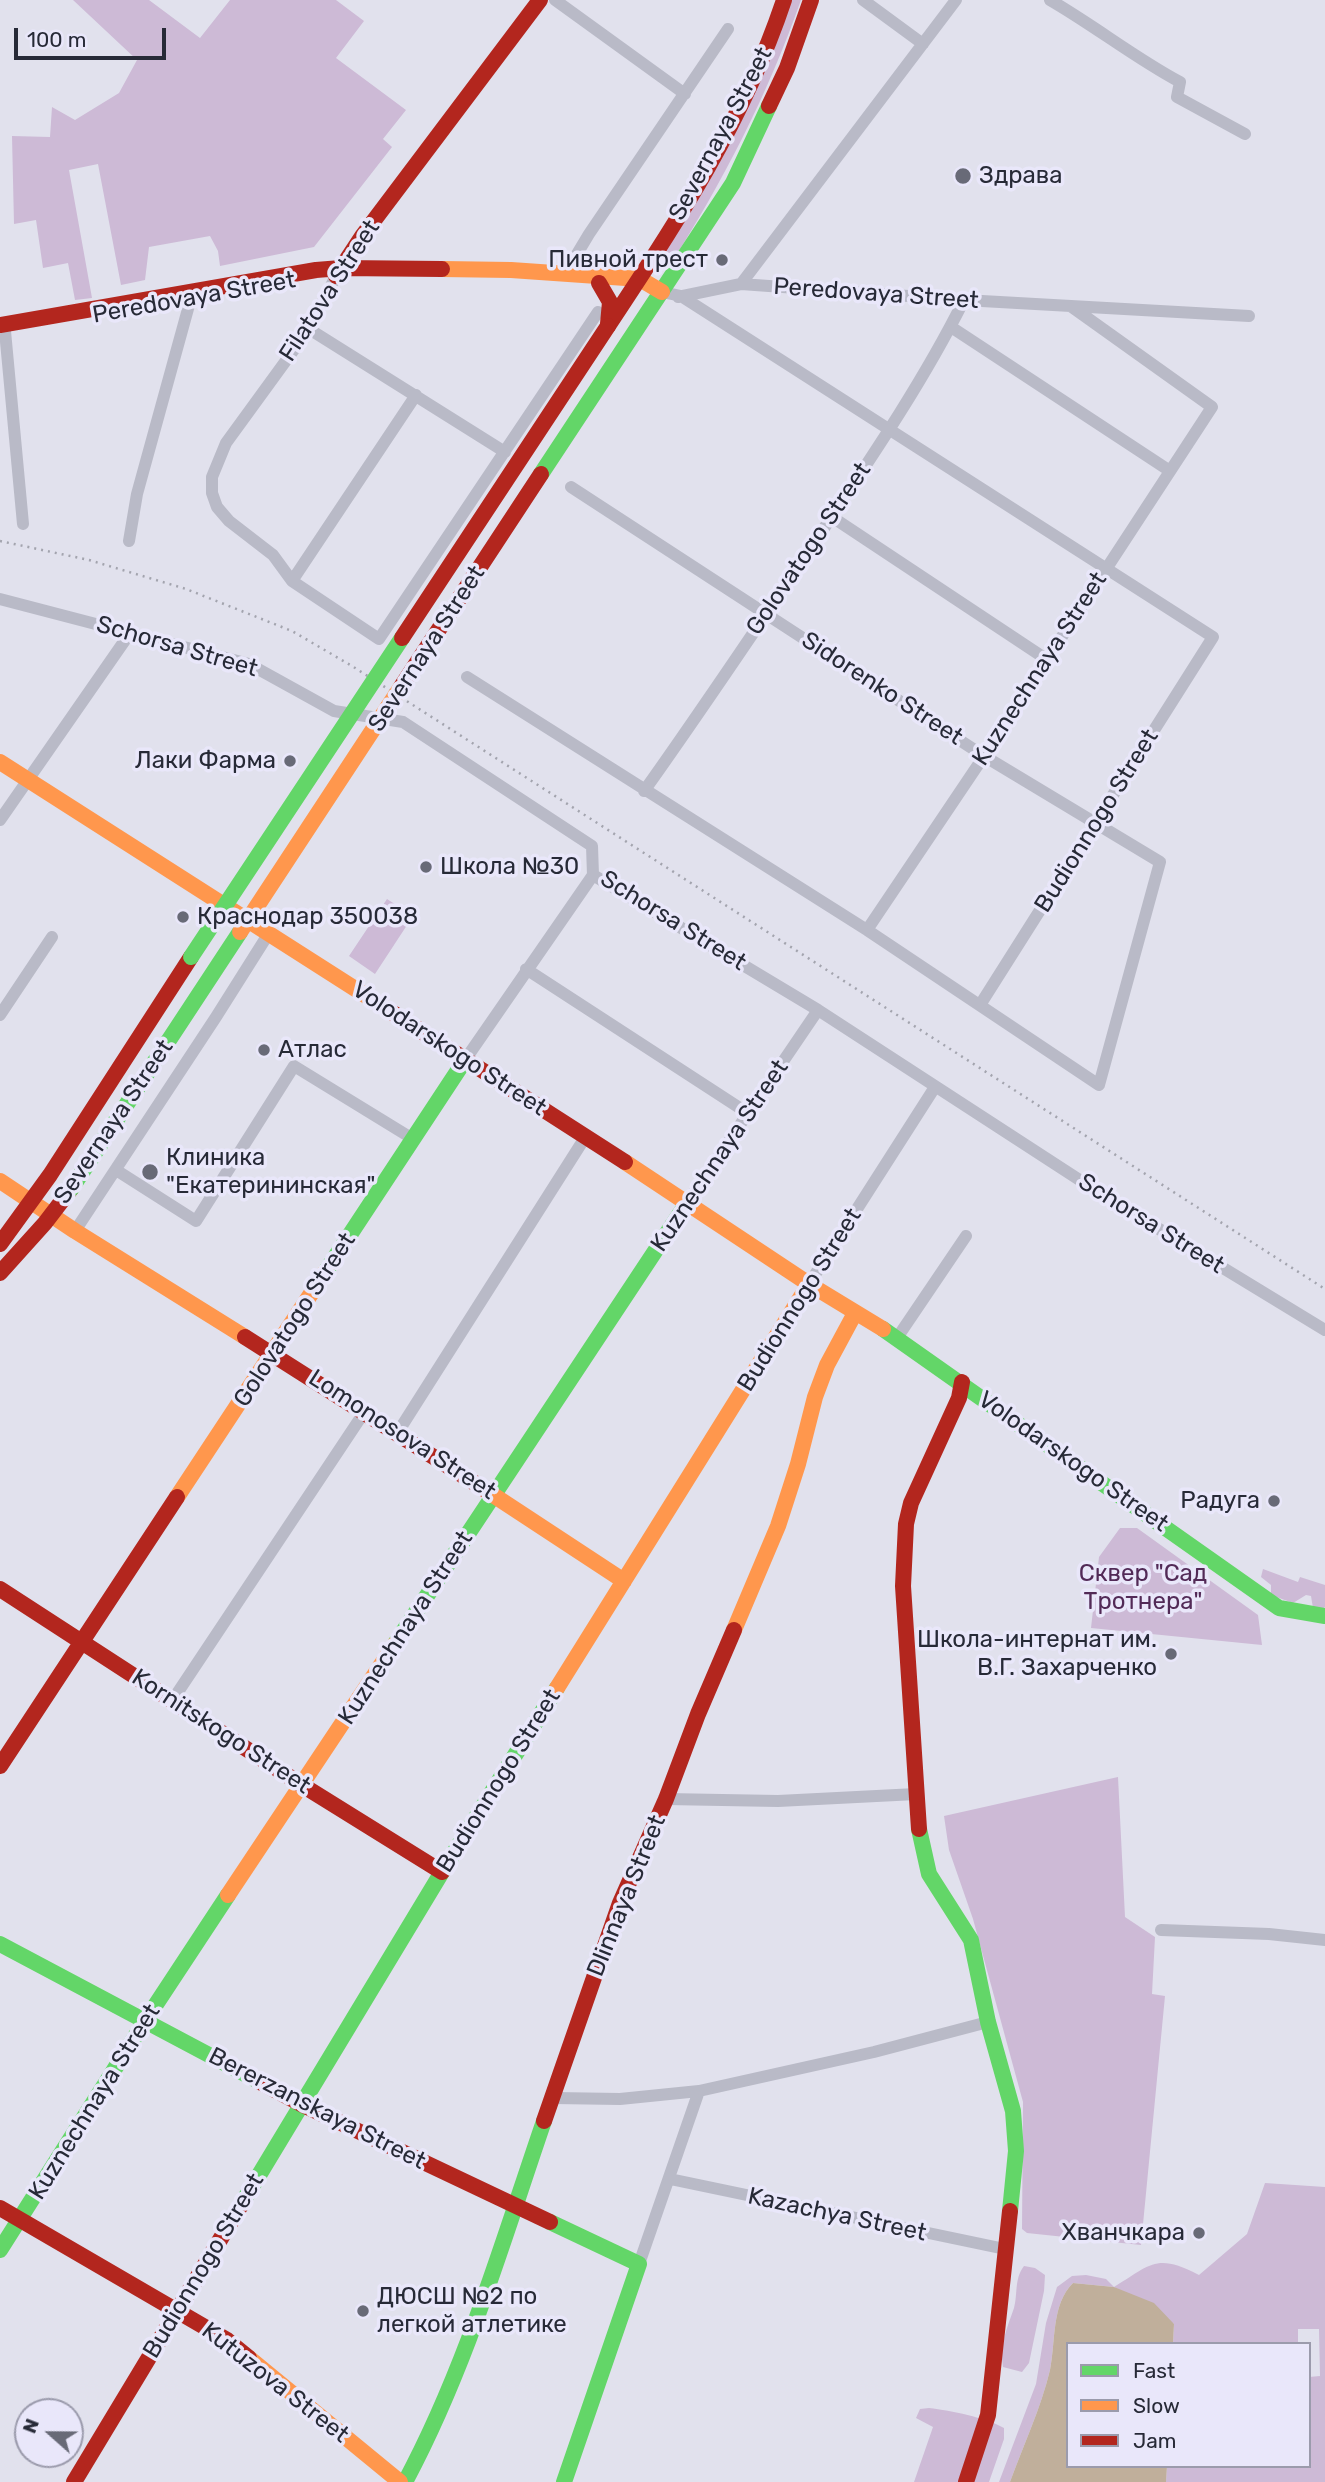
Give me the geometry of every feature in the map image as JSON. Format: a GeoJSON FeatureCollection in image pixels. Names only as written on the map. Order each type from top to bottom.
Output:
{"type":"FeatureCollection","features":[{"type":"Feature","properties":{"kind":"street","name":"Filatova Street"},"geometry":{"type":"LineString","coordinates":[[505,453],[379,639],[292,581],[273,555],[229,521],[216,507],[212,493],[212,477],[226,443],[309,329],[344,272],[540,0]]}},
{"type":"Feature","properties":{"kind":"street"},"geometry":{"type":"LineString","coordinates":[[23,524],[2,329],[316,270],[344,272],[553,0],[685,94]]}},
{"type":"Feature","properties":{"kind":"street","name":"Severnaya Street"},"geometry":{"type":"LineString","coordinates":[[0,1244],[50,1175],[705,175],[750,87],[784,0]]}},
{"type":"Feature","properties":{"kind":"street","name":"Severnaya Street"},"geometry":{"type":"LineString","coordinates":[[0,1273],[51,1216],[71,1189],[733,183],[787,68],[811,0]]}},
{"type":"Feature","properties":{"kind":"street"},"geometry":{"type":"LineString","coordinates":[[863,0],[923,44]]}},
{"type":"Feature","properties":{"kind":"street"},"geometry":{"type":"LineString","coordinates":[[741,284],[956,0]]}},
{"type":"Feature","properties":{"kind":"street"},"geometry":{"type":"LineString","coordinates":[[1050,0],[1080,17],[1147,64],[1180,82],[1177,97],[1245,134]]}},
{"type":"Feature","properties":{"kind":"street"},"geometry":{"type":"LineString","coordinates":[[565,274],[589,234],[728,30]]}},
{"type":"Feature","properties":{"kind":"street"},"geometry":{"type":"LineString","coordinates":[[365,247],[366,260],[373,267]]}},
{"type":"Feature","properties":{"kind":"street","name":"Peredovaya Street"},"geometry":{"type":"LineString","coordinates":[[2,329],[373,267],[565,274],[636,284],[659,297],[681,296],[741,284],[1072,307],[1249,316]]}},
{"type":"Feature","properties":{"kind":"street","name":"Peredovaya Street"},"geometry":{"type":"LineString","coordinates":[[344,272],[636,284]]}},
{"type":"Feature","properties":{"kind":"street"},"geometry":{"type":"LineString","coordinates":[[599,283],[608,295],[613,310],[608,326]]}},
{"type":"Feature","properties":{"kind":"street"},"geometry":{"type":"LineString","coordinates":[[681,296],[1106,568]]}},
{"type":"Feature","properties":{"kind":"street"},"geometry":{"type":"LineString","coordinates":[[130,541],[137,494],[191,298]]}},
{"type":"Feature","properties":{"kind":"street","name":"Golovatogo Street"},"geometry":{"type":"LineString","coordinates":[[645,791],[832,517],[951,327],[964,300]]}},
{"type":"Feature","properties":{"kind":"street","name":"Kuznechnaya Street"},"geometry":{"type":"LineString","coordinates":[[867,930],[1212,407],[1072,307]]}},
{"type":"Feature","properties":{"kind":"street"},"geometry":{"type":"LineString","coordinates":[[309,329],[505,453],[598,312]]}},
{"type":"Feature","properties":{"kind":"street"},"geometry":{"type":"LineString","coordinates":[[951,327],[1170,471]]}},
{"type":"Feature","properties":{"kind":"street"},"geometry":{"type":"LineString","coordinates":[[292,581],[416,395]]}},
{"type":"Feature","properties":{"kind":"street","name":"Sidorenko Street"},"geometry":{"type":"LineString","coordinates":[[571,487],[984,756],[1160,862],[1099,1084],[980,1005]]}},
{"type":"Feature","properties":{"kind":"street"},"geometry":{"type":"LineString","coordinates":[[832,517],[1046,659]]}},
{"type":"Feature","properties":{"kind":"street","name":"Budionnogo Street"},"geometry":{"type":"LineString","coordinates":[[980,1005],[1213,637],[1106,568]]}},
{"type":"Feature","properties":{"kind":"street","name":"Schorsa Street"},"geometry":{"type":"LineString","coordinates":[[0,599],[249,664],[334,711],[403,722],[592,846],[593,876],[818,1010],[1095,1190],[1325,1330]]}},
{"type":"Feature","properties":{"kind":"street"},"geometry":{"type":"LineString","coordinates":[[0,820],[130,634]]}},
{"type":"Feature","properties":{"kind":"street"},"geometry":{"type":"LineString","coordinates":[[467,677],[867,930],[980,1005]]}},
{"type":"Feature","properties":{"kind":"street","name":"Volodarskogo Street"},"geometry":{"type":"LineString","coordinates":[[0,762],[586,1136],[855,1314],[897,1338],[1279,1608],[1325,1616]]}},
{"type":"Feature","properties":{"kind":"street","name":"Golovatogo Street"},"geometry":{"type":"LineString","coordinates":[[0,1766],[465,1060],[593,876]]}},
{"type":"Feature","properties":{"kind":"street"},"geometry":{"type":"LineString","coordinates":[[75,1231],[269,933]]}},
{"type":"Feature","properties":{"kind":"street"},"geometry":{"type":"LineString","coordinates":[[0,1015],[52,937]]}},
{"type":"Feature","properties":{"kind":"street"},"geometry":{"type":"LineString","coordinates":[[526,969],[749,1114]]}},
{"type":"Feature","properties":{"kind":"street","name":"Kuznechnaya Street"},"geometry":{"type":"LineString","coordinates":[[0,2250],[145,2021],[687,1203],[818,1010]]}},
{"type":"Feature","properties":{"kind":"street"},"geometry":{"type":"LineString","coordinates":[[116,1170],[196,1221],[294,1066],[413,1139]]}},
{"type":"Feature","properties":{"kind":"street","name":"Budionnogo Street"},"geometry":{"type":"LineString","coordinates":[[74,2482],[442,1872],[809,1284],[936,1087]]}},
{"type":"Feature","properties":{"kind":"street"},"geometry":{"type":"LineString","coordinates":[[398,1432],[586,1136]]}},
{"type":"Feature","properties":{"kind":"street","name":"Lomonosova Street"},"geometry":{"type":"LineString","coordinates":[[0,1181],[51,1216],[398,1432],[625,1581]]}},
{"type":"Feature","properties":{"kind":"street"},"geometry":{"type":"LineString","coordinates":[[897,1338],[967,1236]]}},
{"type":"Feature","properties":{"kind":"street","name":"Dlinnaya Street"},"geometry":{"type":"LineString","coordinates":[[403,2482],[432,2431],[459,2367],[608,1935],[778,1526],[798,1464],[815,1397],[827,1365],[855,1314]]}},
{"type":"Feature","properties":{"kind":"street"},"geometry":{"type":"LineString","coordinates":[[962,1382],[959,1398],[911,1503],[906,1524],[903,1586],[920,1841],[929,1874],[971,1940],[988,2022],[1013,2111],[1016,2151],[988,2415],[966,2482]]}},
{"type":"Feature","properties":{"kind":"street"},"geometry":{"type":"LineString","coordinates":[[172,1700],[365,1411]]}},
{"type":"Feature","properties":{"kind":"street","name":"Kornitskogo Street"},"geometry":{"type":"LineString","coordinates":[[0,1590],[442,1872]]}},
{"type":"Feature","properties":{"kind":"street"},"geometry":{"type":"LineString","coordinates":[[666,1799],[778,1801],[916,1794]]}},
{"type":"Feature","properties":{"kind":"street"},"geometry":{"type":"LineString","coordinates":[[1161,1930],[1269,1934],[1325,1940]]}},
{"type":"Feature","properties":{"kind":"street","name":"Bererzanskaya Street"},"geometry":{"type":"LineString","coordinates":[[0,1944],[301,2104],[639,2264]]}},
{"type":"Feature","properties":{"kind":"street"},"geometry":{"type":"LineString","coordinates":[[554,2098],[620,2099],[699,2091],[874,2052],[988,2022]]}},
{"type":"Feature","properties":{"kind":"street"},"geometry":{"type":"LineString","coordinates":[[564,2482],[699,2091]]}},
{"type":"Feature","properties":{"kind":"street","name":"Kazachya Street"},"geometry":{"type":"LineString","coordinates":[[670,2179],[1005,2249]]}},
{"type":"Feature","properties":{"kind":"street","name":"Kutuzova Street"},"geometry":{"type":"LineString","coordinates":[[0,2208],[227,2340],[403,2482]]}},
{"type":"Feature","properties":{"kind":"green space"},"geometry":{"type":"Polygon","coordinates":[[[73,0],[149,0],[200,38],[230,0],[336,0],[364,21],[336,58],[406,110],[383,139],[392,147],[314,247],[220,266],[218,251],[210,236],[149,247],[145,280],[121,285],[98,164],[69,170],[92,298],[75,300],[68,263],[43,268],[36,220],[14,224],[12,136],[50,137],[52,107],[75,120],[119,93],[137,60],[73,0]]]}},
{"type":"Feature","properties":{"kind":"green space"},"geometry":{"type":"Polygon","coordinates":[[[790,0],[801,0],[774,71],[742,138],[708,203],[669,267],[657,266],[790,0]]]}},
{"type":"Feature","properties":{"kind":"green space"},"geometry":{"type":"Polygon","coordinates":[[[387,899],[413,916],[375,974],[349,956],[387,899]]]}},
{"type":"Feature","properties":{"kind":"green space","name":"Сквер \"Сад Тротнера\""},"geometry":{"type":"Polygon","coordinates":[[[1120,1528],[1137,1528],[1258,1615],[1262,1645],[1091,1628],[1099,1557],[1120,1528]]]}},
{"type":"Feature","properties":{"kind":"green space"},"geometry":{"type":"Polygon","coordinates":[[[1263,1569],[1298,1582],[1300,1577],[1325,1585],[1325,1607],[1321,1611],[1313,1608],[1311,1596],[1306,1595],[1293,1603],[1271,1595],[1271,1585],[1261,1577],[1263,1569]]]}},
{"type":"Feature","properties":{"kind":"green space"},"geometry":{"type":"Polygon","coordinates":[[[1118,1777],[1125,1917],[1155,1937],[1152,1994],[1165,1996],[1141,2245],[1027,2233],[1022,2229],[1023,2102],[973,1919],[949,1850],[944,1816],[1118,1777]]]}},
{"type":"Feature","properties":{"kind":"green space"},"geometry":{"type":"Polygon","coordinates":[[[1265,2183],[1325,2187],[1325,2482],[1166,2482],[1167,2468],[1311,2468],[1311,2377],[1320,2376],[1319,2329],[1298,2329],[1298,2342],[1173,2342],[1174,2324],[1114,2287],[1155,2264],[1173,2264],[1199,2275],[1247,2234],[1265,2183]]]}},
{"type":"Feature","properties":{"kind":"green space"},"geometry":{"type":"Polygon","coordinates":[[[1024,2266],[1035,2268],[1045,2275],[1029,2363],[1022,2372],[1003,2367],[1002,2352],[1014,2308],[1019,2276],[1024,2266]]]}},
{"type":"Feature","properties":{"kind":"green space"},"geometry":{"type":"Polygon","coordinates":[[[1086,2275],[1106,2279],[1114,2287],[1073,2283],[1066,2292],[1058,2313],[1050,2370],[1037,2413],[1010,2482],[999,2482],[1036,2384],[1046,2323],[1057,2287],[1072,2276],[1086,2275]]]}},
{"type":"Feature","properties":{"kind":"green space"},"geometry":{"type":"Polygon","coordinates":[[[929,2408],[978,2418],[1004,2428],[1004,2439],[989,2482],[914,2482],[933,2427],[916,2418],[920,2409],[929,2408]]]}},
{"type":"Feature","properties":{"kind":"shaded area"},"geometry":{"type":"Polygon","coordinates":[[[1073,2283],[1114,2287],[1154,2303],[1174,2324],[1173,2342],[1066,2342],[1066,2468],[1167,2468],[1166,2482],[1010,2482],[1046,2384],[1058,2313],[1066,2292],[1073,2283]]]}},
{"type":"Feature","properties":{"kind":"railway"},"geometry":{"type":"LineString","coordinates":[[0,541],[89,560],[186,589],[292,631],[352,666],[1325,1289]]}},
{"type":"Feature","properties":{"kind":"traffic: fast"},"geometry":{"type":"LineString","coordinates":[[541,474],[733,183],[769,106]]}},
{"type":"Feature","properties":{"kind":"traffic: fast"},"geometry":{"type":"LineString","coordinates":[[191,957],[402,638]]}},
{"type":"Feature","properties":{"kind":"traffic: fast"},"geometry":{"type":"LineString","coordinates":[[71,1189],[240,932]]}},
{"type":"Feature","properties":{"kind":"traffic: fast"},"geometry":{"type":"LineString","coordinates":[[326,1271],[465,1060]]}},
{"type":"Feature","properties":{"kind":"traffic: fast"},"geometry":{"type":"LineString","coordinates":[[395,1644],[687,1203]]}},
{"type":"Feature","properties":{"kind":"traffic: fast"},"geometry":{"type":"LineString","coordinates":[[883,1329],[1279,1608],[1325,1616]]}},
{"type":"Feature","properties":{"kind":"traffic: fast"},"geometry":{"type":"LineString","coordinates":[[244,2200],[442,1872],[557,1688]]}},
{"type":"Feature","properties":{"kind":"traffic: fast"},"geometry":{"type":"LineString","coordinates":[[919,1829],[929,1874],[971,1940],[988,2022],[1013,2111],[1016,2151],[1010,2211]]}},
{"type":"Feature","properties":{"kind":"traffic: fast"},"geometry":{"type":"LineString","coordinates":[[0,2250],[228,1895]]}},
{"type":"Feature","properties":{"kind":"traffic: fast"},"geometry":{"type":"LineString","coordinates":[[0,1944],[258,2081]]}},
{"type":"Feature","properties":{"kind":"traffic: fast"},"geometry":{"type":"LineString","coordinates":[[405,2482],[427,2439],[465,2350],[544,2121]]}},
{"type":"Feature","properties":{"kind":"traffic: fast"},"geometry":{"type":"LineString","coordinates":[[550,2222],[639,2264],[564,2482]]}},
{"type":"Feature","properties":{"kind":"traffic: slow"},"geometry":{"type":"LineString","coordinates":[[442,269],[511,270],[640,279],[662,292]]}},
{"type":"Feature","properties":{"kind":"traffic: slow"},"geometry":{"type":"LineString","coordinates":[[240,932],[401,687]]}},
{"type":"Feature","properties":{"kind":"traffic: slow"},"geometry":{"type":"LineString","coordinates":[[0,762],[393,1013]]}},
{"type":"Feature","properties":{"kind":"traffic: slow"},"geometry":{"type":"LineString","coordinates":[[625,1162],[809,1284],[883,1329]]}},
{"type":"Feature","properties":{"kind":"traffic: slow"},"geometry":{"type":"LineString","coordinates":[[0,1181],[245,1337]]}},
{"type":"Feature","properties":{"kind":"traffic: slow"},"geometry":{"type":"LineString","coordinates":[[177,1497],[326,1271]]}},
{"type":"Feature","properties":{"kind":"traffic: slow"},"geometry":{"type":"LineString","coordinates":[[557,1688],[809,1284]]}},
{"type":"Feature","properties":{"kind":"traffic: slow"},"geometry":{"type":"LineString","coordinates":[[734,1630],[778,1526],[798,1464],[815,1397],[827,1365],[855,1313]]}},
{"type":"Feature","properties":{"kind":"traffic: slow"},"geometry":{"type":"LineString","coordinates":[[484,1489],[624,1581]]}},
{"type":"Feature","properties":{"kind":"traffic: slow"},"geometry":{"type":"LineString","coordinates":[[228,1895],[395,1644]]}},
{"type":"Feature","properties":{"kind":"traffic: slow"},"geometry":{"type":"LineString","coordinates":[[249,2358],[400,2482]]}},
{"type":"Feature","properties":{"kind":"traffic: jam"},"geometry":{"type":"LineString","coordinates":[[336,276],[363,235],[540,0]]}},
{"type":"Feature","properties":{"kind":"traffic: jam"},"geometry":{"type":"LineString","coordinates":[[608,326],[707,169],[749,87],[784,0]]}},
{"type":"Feature","properties":{"kind":"traffic: jam"},"geometry":{"type":"LineString","coordinates":[[769,106],[787,68],[811,0]]}},
{"type":"Feature","properties":{"kind":"traffic: jam"},"geometry":{"type":"LineString","coordinates":[[0,325],[316,270],[442,269]]}},
{"type":"Feature","properties":{"kind":"traffic: jam"},"geometry":{"type":"LineString","coordinates":[[599,283],[610,302],[608,324]]}},
{"type":"Feature","properties":{"kind":"traffic: jam"},"geometry":{"type":"LineString","coordinates":[[402,638],[608,326]]}},
{"type":"Feature","properties":{"kind":"traffic: jam"},"geometry":{"type":"LineString","coordinates":[[401,687],[541,474]]}},
{"type":"Feature","properties":{"kind":"traffic: jam"},"geometry":{"type":"LineString","coordinates":[[0,1244],[50,1175],[191,957]]}},
{"type":"Feature","properties":{"kind":"traffic: jam"},"geometry":{"type":"LineString","coordinates":[[393,1013],[625,1162]]}},
{"type":"Feature","properties":{"kind":"traffic: jam"},"geometry":{"type":"LineString","coordinates":[[0,1273],[71,1189]]}},
{"type":"Feature","properties":{"kind":"traffic: jam"},"geometry":{"type":"LineString","coordinates":[[245,1337],[484,1489]]}},
{"type":"Feature","properties":{"kind":"traffic: jam"},"geometry":{"type":"LineString","coordinates":[[919,1829],[903,1586],[906,1524],[911,1503],[959,1398],[962,1382]]}},
{"type":"Feature","properties":{"kind":"traffic: jam"},"geometry":{"type":"LineString","coordinates":[[0,1766],[177,1497]]}},
{"type":"Feature","properties":{"kind":"traffic: jam"},"geometry":{"type":"LineString","coordinates":[[0,1589],[302,1785],[442,1872]]}},
{"type":"Feature","properties":{"kind":"traffic: jam"},"geometry":{"type":"LineString","coordinates":[[544,2121],[620,1903],[666,1799],[734,1630]]}},
{"type":"Feature","properties":{"kind":"traffic: jam"},"geometry":{"type":"LineString","coordinates":[[258,2081],[550,2222]]}},
{"type":"Feature","properties":{"kind":"traffic: jam"},"geometry":{"type":"LineString","coordinates":[[74,2482],[244,2200]]}},
{"type":"Feature","properties":{"kind":"traffic: jam"},"geometry":{"type":"LineString","coordinates":[[0,2208],[227,2340],[249,2358]]}},
{"type":"Feature","properties":{"kind":"traffic: jam"},"geometry":{"type":"LineString","coordinates":[[966,2482],[988,2415],[1010,2211]]}},
{"type":"Feature","properties":{"kind":"place","name":"Здрава"},"geometry":{"type":"Point","coordinates":[963,176]}},
{"type":"Feature","properties":{"kind":"place","name":"Пивной трест"},"geometry":{"type":"Point","coordinates":[722,260]}},
{"type":"Feature","properties":{"kind":"place","name":"Лаки Фарма"},"geometry":{"type":"Point","coordinates":[290,761]}},
{"type":"Feature","properties":{"kind":"place","name":"Школа №30"},"geometry":{"type":"Point","coordinates":[426,867]}},
{"type":"Feature","properties":{"kind":"place","name":"Краснодар 350038"},"geometry":{"type":"Point","coordinates":[183,917]}},
{"type":"Feature","properties":{"kind":"place","name":"Атлас"},"geometry":{"type":"Point","coordinates":[264,1050]}},
{"type":"Feature","properties":{"kind":"place","name":"Клиника \"Екатерининская\""},"geometry":{"type":"Point","coordinates":[150,1172]}},
{"type":"Feature","properties":{"kind":"place","name":"Радуга"},"geometry":{"type":"Point","coordinates":[1274,1501]}},
{"type":"Feature","properties":{"kind":"place","name":"Школа-интернат им. В.Г. Захарченко"},"geometry":{"type":"Point","coordinates":[1171,1654]}},
{"type":"Feature","properties":{"kind":"place","name":"Хванчкара"},"geometry":{"type":"Point","coordinates":[1199,2233]}},
{"type":"Feature","properties":{"kind":"place","name":"ДЮСШ №2 по легкой атлетике"},"geometry":{"type":"Point","coordinates":[363,2311]}}]}
